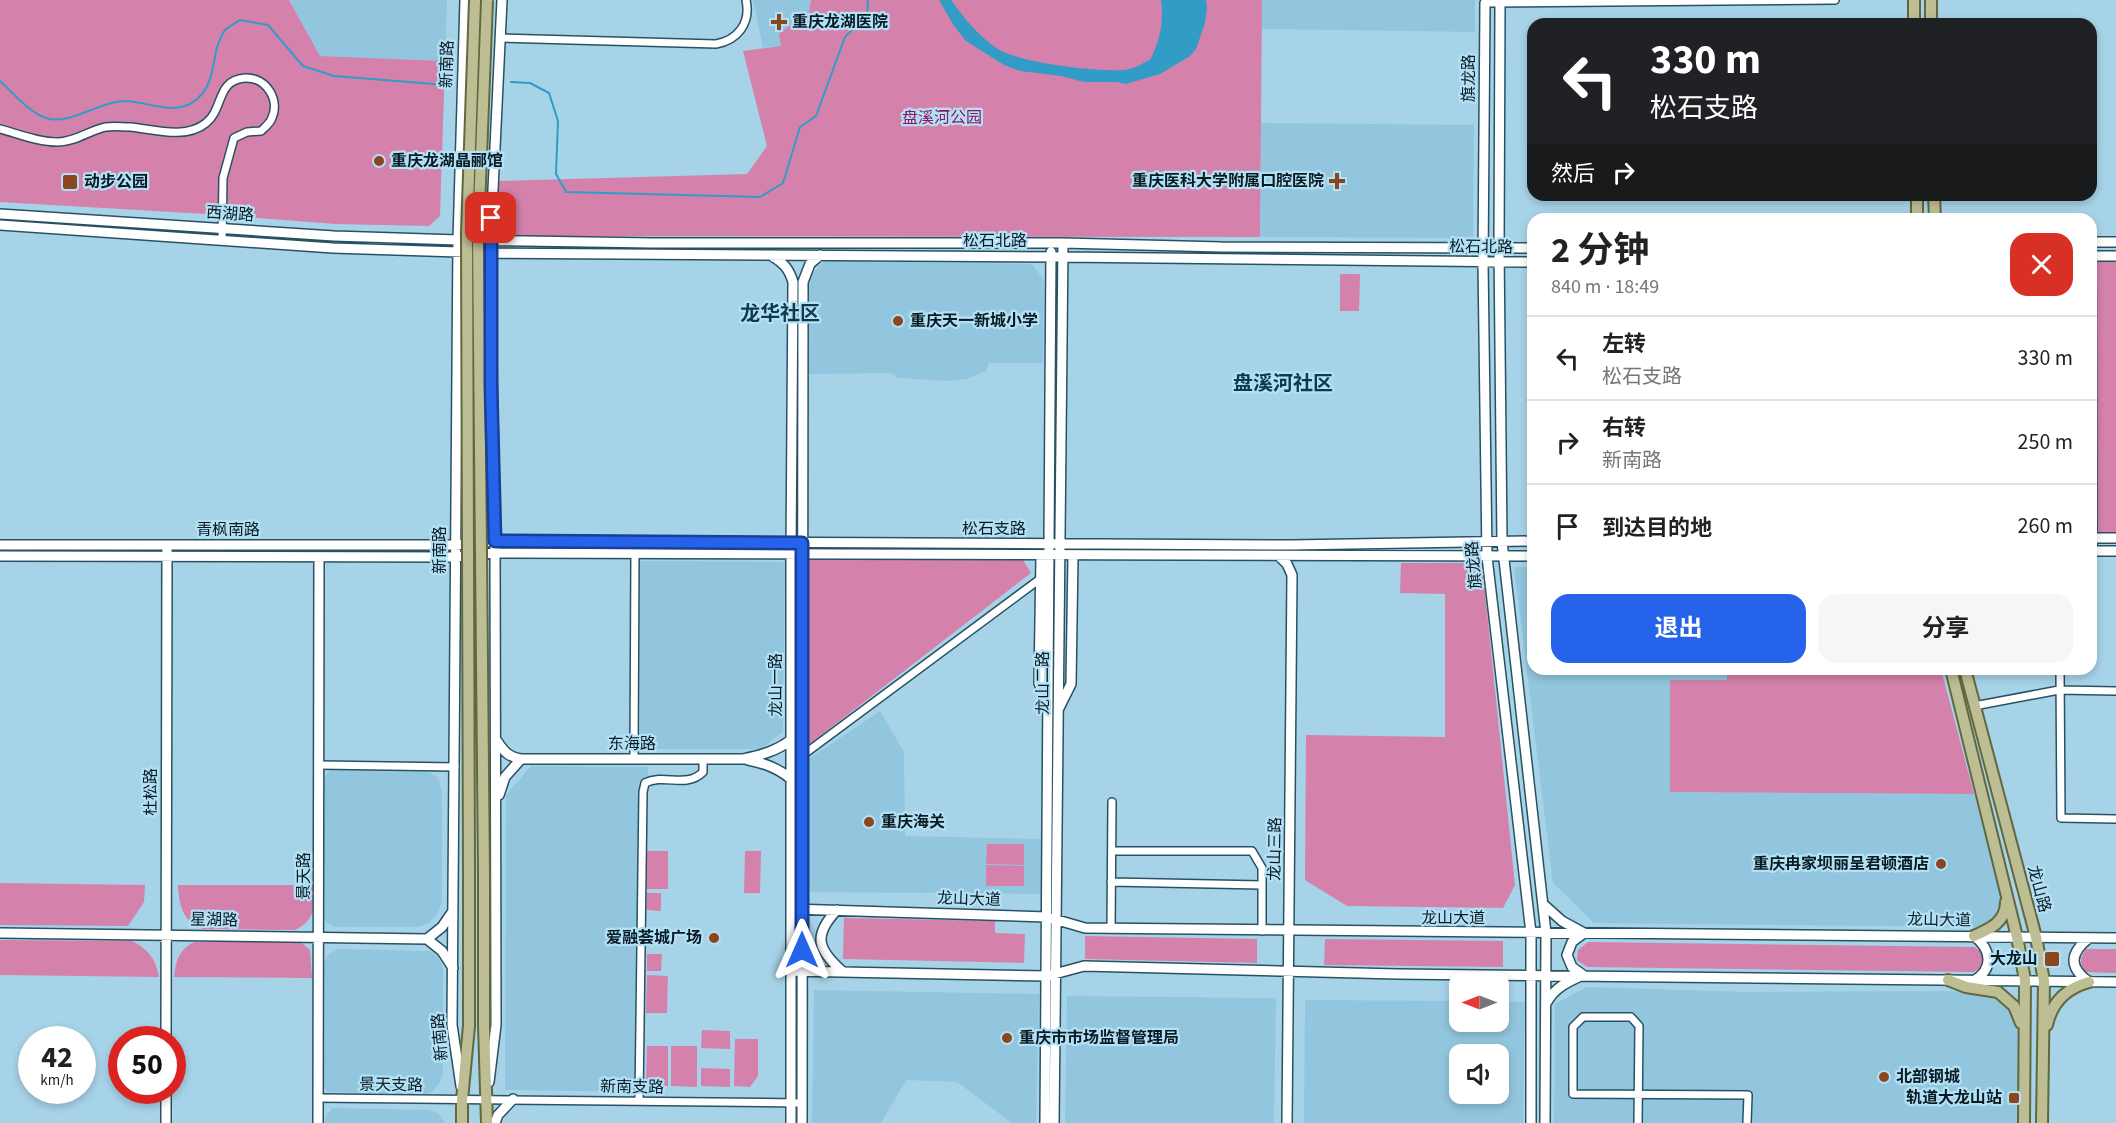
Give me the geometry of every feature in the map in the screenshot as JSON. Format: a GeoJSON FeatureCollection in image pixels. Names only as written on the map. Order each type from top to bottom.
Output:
{"type":"FeatureCollection","features":[{"type":"Feature","properties":{"kind":"main road","name":"新南路"},"geometry":{"type":"LineString","coordinates":[[462,1100],[452,1025],[458,240],[465,0]]}},
{"type":"Feature","properties":{"kind":"main road","name":"新南路"},"geometry":{"type":"LineString","coordinates":[[462,1123],[469,1026],[467,234],[475,0]]}},
{"type":"Feature","properties":{"kind":"main road"},"geometry":{"type":"LineString","coordinates":[[487,0],[478,235],[484,1025],[487,1123]]}},
{"type":"Feature","properties":{"kind":"main road"},"geometry":{"type":"LineString","coordinates":[[487,1100],[496,1025],[495,541],[490,241],[502,0]]}},
{"type":"Feature","properties":{"kind":"main road"},"geometry":{"type":"LineString","coordinates":[[1914,0],[1914,18]]}},
{"type":"Feature","properties":{"kind":"main road"},"geometry":{"type":"LineString","coordinates":[[1931,0],[1931,18]]}},
{"type":"Feature","properties":{"kind":"main road","name":"旗龙路"},"geometry":{"type":"LineString","coordinates":[[1485,3],[1483,262],[1487,557],[1531,933],[1531,1123]]}},
{"type":"Feature","properties":{"kind":"main road"},"geometry":{"type":"LineString","coordinates":[[1500,3],[1499,248],[1502,542],[1546,933],[1545,1123]]}},
{"type":"Feature","properties":{"kind":"main road","name":"西湖路"},"geometry":{"type":"LineString","coordinates":[[0,214],[334,236],[458,240]]}},
{"type":"Feature","properties":{"kind":"main road","name":"西湖路"},"geometry":{"type":"LineString","coordinates":[[0,225],[333,248],[458,252]]}},
{"type":"Feature","properties":{"kind":"main road","name":"松石北路"},"geometry":{"type":"LineString","coordinates":[[458,240],[1527,248]]}},
{"type":"Feature","properties":{"kind":"main road"},"geometry":{"type":"LineString","coordinates":[[2097,242],[2116,242]]}},
{"type":"Feature","properties":{"kind":"main road","name":"龙山二路"},"geometry":{"type":"LineString","coordinates":[[1051,243],[1054,544]]}},
{"type":"Feature","properties":{"kind":"main road","name":"龙山二路"},"geometry":{"type":"LineString","coordinates":[[1045,1123],[1052,918],[1053,710],[1050,555],[1054,544],[1063,243]]}},
{"type":"Feature","properties":{"kind":"main road","name":"松石北路"},"geometry":{"type":"LineString","coordinates":[[458,252],[1527,262]]}},
{"type":"Feature","properties":{"kind":"main road","name":"龙山一路"},"geometry":{"type":"LineString","coordinates":[[802,1123],[797,909],[802,755],[803,282],[810,264],[820,255]]}},
{"type":"Feature","properties":{"kind":"main road","name":"龙山一路"},"geometry":{"type":"LineString","coordinates":[[772,256],[784,263],[790,271],[793,282],[791,779],[797,909]]}},
{"type":"Feature","properties":{"kind":"main road"},"geometry":{"type":"LineString","coordinates":[[2097,256],[2116,256]]}},
{"type":"Feature","properties":{"kind":"main road"},"geometry":{"type":"LineString","coordinates":[[2097,538],[2116,538]]}},
{"type":"Feature","properties":{"kind":"main road","name":"松石支路"},"geometry":{"type":"LineString","coordinates":[[455,544],[495,541],[1292,545],[1527,542]]}},
{"type":"Feature","properties":{"kind":"main road","name":"青枫南路"},"geometry":{"type":"LineString","coordinates":[[0,545],[455,544]]}},
{"type":"Feature","properties":{"kind":"main road","name":"杜松路"},"geometry":{"type":"LineString","coordinates":[[166,1026],[167,545]]}},
{"type":"Feature","properties":{"kind":"main road"},"geometry":{"type":"LineString","coordinates":[[2097,551],[2116,551]]}},
{"type":"Feature","properties":{"kind":"main road","name":"松石支路"},"geometry":{"type":"LineString","coordinates":[[455,557],[495,553],[1527,556]]}},
{"type":"Feature","properties":{"kind":"main road"},"geometry":{"type":"LineString","coordinates":[[1050,555],[1040,579],[1039,683],[1053,710],[1071,684],[1073,555]]}},
{"type":"Feature","properties":{"kind":"main road","name":"青枫南路"},"geometry":{"type":"LineString","coordinates":[[0,556],[455,557]]}},
{"type":"Feature","properties":{"kind":"main road","name":"景天路"},"geometry":{"type":"LineString","coordinates":[[318,1123],[319,557]]}},
{"type":"Feature","properties":{"kind":"main road"},"geometry":{"type":"LineString","coordinates":[[1280,557],[1287,564],[1292,575]]}},
{"type":"Feature","properties":{"kind":"main road"},"geometry":{"type":"LineString","coordinates":[[1292,575],[1297,565],[1306,557]]}},
{"type":"Feature","properties":{"kind":"main road","name":"龙山三路"},"geometry":{"type":"LineString","coordinates":[[1287,1123],[1292,575]]}},
{"type":"Feature","properties":{"kind":"main road","name":"龙山路"},"geometry":{"type":"LineString","coordinates":[[1952,675],[2017,937],[2025,980],[2024,1123]]}},
{"type":"Feature","properties":{"kind":"main road","name":"龙山路"},"geometry":{"type":"LineString","coordinates":[[1966,675],[2036,937],[2044,981],[2042,1123]]}},
{"type":"Feature","properties":{"kind":"main road"},"geometry":{"type":"LineString","coordinates":[[765,759],[791,740]]}},
{"type":"Feature","properties":{"kind":"main road"},"geometry":{"type":"LineString","coordinates":[[496,741],[511,757],[521,759]]}},
{"type":"Feature","properties":{"kind":"main road"},"geometry":{"type":"LineString","coordinates":[[496,802],[505,777],[521,759]]}},
{"type":"Feature","properties":{"kind":"main road","name":"东海路"},"geometry":{"type":"LineString","coordinates":[[521,759],[765,759],[791,779]]}},
{"type":"Feature","properties":{"kind":"main road"},"geometry":{"type":"LineString","coordinates":[[1975,980],[1984,972],[1989,961],[1985,946],[1974,936],[1987,931],[2001,920],[2006,907],[2006,892]]}},
{"type":"Feature","properties":{"kind":"main road"},"geometry":{"type":"LineString","coordinates":[[1543,904],[1562,921],[1584,933],[1572,942],[1567,955],[1572,967],[1583,975]]}},
{"type":"Feature","properties":{"kind":"main road","name":"龙山大道"},"geometry":{"type":"LineString","coordinates":[[797,909],[1052,918],[1085,928],[1111,929],[2116,938]]}},
{"type":"Feature","properties":{"kind":"main road"},"geometry":{"type":"LineString","coordinates":[[453,910],[442,927],[427,939],[442,951],[453,968]]}},
{"type":"Feature","properties":{"kind":"main road"},"geometry":{"type":"LineString","coordinates":[[837,910],[827,921],[821,933],[821,946],[843,972]]}},
{"type":"Feature","properties":{"kind":"main road","name":"星湖路"},"geometry":{"type":"LineString","coordinates":[[0,933],[427,939]]}},
{"type":"Feature","properties":{"kind":"main road"},"geometry":{"type":"LineString","coordinates":[[2089,938],[2077,950],[2074,961],[2077,971],[2089,982]]}},
{"type":"Feature","properties":{"kind":"main road"},"geometry":{"type":"LineString","coordinates":[[797,971],[1051,974],[1084,966],[1288,972],[2116,982]]}},
{"type":"Feature","properties":{"kind":"main road","name":"龙山一路"},"geometry":{"type":"LineString","coordinates":[[791,1123],[797,971]]}},
{"type":"Feature","properties":{"kind":"main road","name":"龙山二路"},"geometry":{"type":"LineString","coordinates":[[1051,974],[1054,1123]]}},
{"type":"Feature","properties":{"kind":"main road"},"geometry":{"type":"LineString","coordinates":[[1545,1004],[1552,993],[1563,984],[1583,975]]}},
{"type":"Feature","properties":{"kind":"main road"},"geometry":{"type":"LineString","coordinates":[[1948,980],[1966,987],[1992,989],[2003,995],[2018,1013],[2024,1037]]}},
{"type":"Feature","properties":{"kind":"main road"},"geometry":{"type":"LineString","coordinates":[[2043,1043],[2048,1019],[2055,1005],[2067,991],[2076,985],[2089,982]]}},
{"type":"Feature","properties":{"kind":"main road"},"geometry":{"type":"LineString","coordinates":[[495,1123],[498,1115],[513,1100]]}},
{"type":"Feature","properties":{"kind":"main road"},"geometry":{"type":"LineString","coordinates":[[166,1104],[166,1123]]}},
{"type":"Feature","properties":{"kind":"street"},"geometry":{"type":"LineString","coordinates":[[500,38],[716,44],[728,42],[743,28],[747,18],[746,0]]}},
{"type":"Feature","properties":{"kind":"street"},"geometry":{"type":"LineString","coordinates":[[1485,3],[1835,0]]}},
{"type":"Feature","properties":{"kind":"street"},"geometry":{"type":"LineString","coordinates":[[0,129],[39,141],[60,142],[106,127],[173,132],[193,131],[207,123],[218,107],[224,88],[233,81],[247,78],[263,82],[270,92],[274,107],[270,120],[261,131],[247,132],[234,138],[223,178],[222,240]]}},
{"type":"Feature","properties":{"kind":"street"},"geometry":{"type":"LineString","coordinates":[[634,759],[635,542]]}},
{"type":"Feature","properties":{"kind":"street"},"geometry":{"type":"LineString","coordinates":[[802,755],[1040,579]]}},
{"type":"Feature","properties":{"kind":"street"},"geometry":{"type":"LineString","coordinates":[[2060,675],[2061,818],[2116,819]]}},
{"type":"Feature","properties":{"kind":"street"},"geometry":{"type":"LineString","coordinates":[[1974,706],[2060,690],[2116,691]]}},
{"type":"Feature","properties":{"kind":"street"},"geometry":{"type":"LineString","coordinates":[[639,1100],[643,792],[645,783],[653,779],[696,778],[703,771],[704,759]]}},
{"type":"Feature","properties":{"kind":"street"},"geometry":{"type":"LineString","coordinates":[[320,765],[455,767]]}},
{"type":"Feature","properties":{"kind":"street"},"geometry":{"type":"LineString","coordinates":[[1111,929],[1112,802]]}},
{"type":"Feature","properties":{"kind":"street"},"geometry":{"type":"LineString","coordinates":[[1112,851],[1252,851],[1262,868],[1262,931]]}},
{"type":"Feature","properties":{"kind":"street"},"geometry":{"type":"LineString","coordinates":[[1111,882],[1262,885]]}},
{"type":"Feature","properties":{"kind":"street"},"geometry":{"type":"LineString","coordinates":[[1638,1123],[1639,1095],[1639,1026],[1631,1017],[1583,1017],[1573,1027],[1573,1094],[1639,1095],[1748,1095],[1748,1123]]}},
{"type":"Feature","properties":{"kind":"street","name":"景天支路"},"geometry":{"type":"LineString","coordinates":[[318,1098],[462,1100]]}},
{"type":"Feature","properties":{"kind":"street","name":"新南支路"},"geometry":{"type":"LineString","coordinates":[[462,1100],[802,1103]]}},
{"type":"Feature","properties":{"kind":"shaded area"},"geometry":{"type":"Polygon","coordinates":[[[289,0],[447,0],[445,61],[320,56],[289,0]]]}},
{"type":"Feature","properties":{"kind":"shaded area","name":"重庆龙湖医院"},"geometry":{"type":"Polygon","coordinates":[[[753,0],[811,0],[808,19],[792,24],[781,46],[763,48],[753,0]]]}},
{"type":"Feature","properties":{"kind":"shaded area"},"geometry":{"type":"Polygon","coordinates":[[[939,0],[951,0],[978,33],[998,49],[1009,54],[1060,66],[1112,70],[1131,69],[1150,60],[1160,31],[1161,0],[1206,0],[1207,7],[1205,23],[1196,49],[1190,56],[1160,74],[1126,84],[1084,82],[1061,76],[1020,71],[1004,65],[966,41],[939,0]]]}},
{"type":"Feature","properties":{"kind":"shaded area"},"geometry":{"type":"Polygon","coordinates":[[[1262,0],[1475,0],[1475,32],[1262,29],[1262,0]]]}},
{"type":"Feature","properties":{"kind":"shaded area","name":"重庆医科大学附属口腔医院"},"geometry":{"type":"Polygon","coordinates":[[[1261,123],[1474,125],[1473,238],[1260,237],[1261,123]]]}},
{"type":"Feature","properties":{"kind":"shaded area","name":"重庆天一新城小学"},"geometry":{"type":"Polygon","coordinates":[[[824,261],[1032,264],[1044,280],[1043,363],[989,363],[986,371],[966,379],[950,381],[898,378],[891,373],[808,374],[808,279],[824,261]]]}},
{"type":"Feature","properties":{"kind":"shaded area"},"geometry":{"type":"Polygon","coordinates":[[[639,561],[785,562],[783,731],[762,749],[640,749],[639,561]]]}},
{"type":"Feature","properties":{"kind":"shaded area"},"geometry":{"type":"Polygon","coordinates":[[[1514,567],[1527,567],[1527,672],[1514,567]]]}},
{"type":"Feature","properties":{"kind":"shaded area"},"geometry":{"type":"Polygon","coordinates":[[[1527,675],[1728,675],[1728,680],[1670,792],[1974,794],[2002,900],[2000,915],[1984,927],[1594,923],[1553,883],[1527,675]]]}},
{"type":"Feature","properties":{"kind":"shaded area"},"geometry":{"type":"Polygon","coordinates":[[[880,711],[904,752],[905,836],[1043,839],[1042,894],[806,892],[806,761],[880,711]]]}},
{"type":"Feature","properties":{"kind":"shaded area"},"geometry":{"type":"Polygon","coordinates":[[[531,766],[648,767],[644,1092],[505,1090],[506,795],[531,766]]]}},
{"type":"Feature","properties":{"kind":"shaded area"},"geometry":{"type":"Polygon","coordinates":[[[330,770],[429,772],[438,778],[442,792],[442,902],[436,916],[429,923],[418,927],[335,927],[326,922],[323,914],[324,778],[330,770]]]}},
{"type":"Feature","properties":{"kind":"shaded area"},"geometry":{"type":"Polygon","coordinates":[[[338,949],[430,951],[439,957],[443,969],[443,1072],[441,1081],[433,1091],[428,1094],[328,1092],[323,1087],[323,965],[329,954],[338,949]]]}},
{"type":"Feature","properties":{"kind":"shaded area"},"geometry":{"type":"Polygon","coordinates":[[[1587,987],[1749,992],[1975,991],[1991,993],[2005,1001],[2020,1031],[2018,1123],[1554,1123],[1555,1004],[1587,987]]]}},
{"type":"Feature","properties":{"kind":"shaded area"},"geometry":{"type":"Polygon","coordinates":[[[814,990],[1039,994],[1036,1123],[1012,1123],[957,1082],[906,1080],[881,1123],[815,1123],[812,1121],[814,990]]]}},
{"type":"Feature","properties":{"kind":"shaded area"},"geometry":{"type":"Polygon","coordinates":[[[1067,996],[1276,998],[1274,1123],[1065,1123],[1067,996]]]}},
{"type":"Feature","properties":{"kind":"shaded area"},"geometry":{"type":"Polygon","coordinates":[[[1305,1000],[1449,1001],[1449,1032],[1509,1032],[1509,1002],[1525,1002],[1523,1123],[1304,1123],[1305,1000]]]}},
{"type":"Feature","properties":{"kind":"shaded area"},"geometry":{"type":"Polygon","coordinates":[[[333,1108],[429,1110],[438,1113],[445,1123],[325,1123],[325,1117],[333,1108]]]}},
{"type":"Feature","properties":{"kind":"green space","name":"动步公园"},"geometry":{"type":"Polygon","coordinates":[[[0,0],[289,0],[320,56],[445,61],[440,216],[429,226],[335,224],[0,202],[0,0]]]}},
{"type":"Feature","properties":{"kind":"green space","name":"盘溪河公园"},"geometry":{"type":"Polygon","coordinates":[[[811,0],[1262,0],[1260,237],[518,236],[499,222],[497,181],[747,174],[767,146],[743,51],[781,46],[779,34],[792,24],[808,19],[811,0]]]}},
{"type":"Feature","properties":{"kind":"green space"},"geometry":{"type":"Polygon","coordinates":[[[2097,258],[2116,258],[2116,535],[2097,535],[2097,258]]]}},
{"type":"Feature","properties":{"kind":"green space"},"geometry":{"type":"Polygon","coordinates":[[[1340,274],[1360,274],[1359,311],[1340,311],[1340,274]]]}},
{"type":"Feature","properties":{"kind":"green space"},"geometry":{"type":"Polygon","coordinates":[[[807,558],[1023,560],[1031,573],[807,746],[807,558]]]}},
{"type":"Feature","properties":{"kind":"green space"},"geometry":{"type":"Polygon","coordinates":[[[1401,563],[1482,563],[1515,885],[1503,908],[1347,906],[1305,880],[1306,735],[1445,737],[1445,594],[1400,593],[1401,563]]]}},
{"type":"Feature","properties":{"kind":"green space"},"geometry":{"type":"Polygon","coordinates":[[[1727,675],[1943,675],[1974,794],[1670,792],[1670,680],[1727,680],[1727,675]]]}},
{"type":"Feature","properties":{"kind":"green space"},"geometry":{"type":"Polygon","coordinates":[[[987,844],[1024,844],[1024,865],[986,864],[987,844]]]}},
{"type":"Feature","properties":{"kind":"green space"},"geometry":{"type":"Polygon","coordinates":[[[647,851],[668,851],[668,889],[647,889],[647,851]]]}},
{"type":"Feature","properties":{"kind":"green space"},"geometry":{"type":"Polygon","coordinates":[[[745,851],[761,851],[760,893],[744,893],[745,851]]]}},
{"type":"Feature","properties":{"kind":"green space"},"geometry":{"type":"Polygon","coordinates":[[[986,865],[1024,866],[1024,886],[986,886],[986,865]]]}},
{"type":"Feature","properties":{"kind":"green space"},"geometry":{"type":"Polygon","coordinates":[[[0,883],[145,885],[144,902],[128,926],[0,925],[0,883]]]}},
{"type":"Feature","properties":{"kind":"green space"},"geometry":{"type":"Polygon","coordinates":[[[178,885],[314,885],[312,912],[307,921],[295,930],[203,929],[191,922],[183,912],[178,885]]]}},
{"type":"Feature","properties":{"kind":"green space"},"geometry":{"type":"Polygon","coordinates":[[[647,893],[661,893],[661,911],[647,910],[647,893]]]}},
{"type":"Feature","properties":{"kind":"green space"},"geometry":{"type":"Polygon","coordinates":[[[844,918],[995,921],[995,933],[1025,934],[1024,963],[843,959],[844,918]]]}},
{"type":"Feature","properties":{"kind":"green space"},"geometry":{"type":"Polygon","coordinates":[[[1085,936],[1257,939],[1257,963],[1085,959],[1085,936]]]}},
{"type":"Feature","properties":{"kind":"green space"},"geometry":{"type":"Polygon","coordinates":[[[1325,939],[1503,941],[1503,967],[1324,965],[1325,939]]]}},
{"type":"Feature","properties":{"kind":"green space"},"geometry":{"type":"Polygon","coordinates":[[[0,940],[132,941],[143,947],[150,955],[159,977],[0,975],[0,940]]]}},
{"type":"Feature","properties":{"kind":"green space"},"geometry":{"type":"Polygon","coordinates":[[[194,942],[298,942],[310,950],[312,978],[174,977],[179,956],[194,942]]]}},
{"type":"Feature","properties":{"kind":"green space"},"geometry":{"type":"Polygon","coordinates":[[[1588,942],[1974,947],[1983,952],[1982,966],[1974,972],[1587,967],[1577,960],[1578,950],[1588,942]]]}},
{"type":"Feature","properties":{"kind":"green space"},"geometry":{"type":"Polygon","coordinates":[[[2086,949],[2116,949],[2116,973],[2085,972],[2081,960],[2086,949]]]}},
{"type":"Feature","properties":{"kind":"green space"},"geometry":{"type":"Polygon","coordinates":[[[647,954],[662,954],[661,971],[647,971],[647,954]]]}},
{"type":"Feature","properties":{"kind":"green space"},"geometry":{"type":"Polygon","coordinates":[[[647,975],[668,976],[667,1013],[646,1013],[647,975]]]}},
{"type":"Feature","properties":{"kind":"green space"},"geometry":{"type":"Polygon","coordinates":[[[702,1030],[730,1031],[730,1049],[701,1048],[702,1030]]]}},
{"type":"Feature","properties":{"kind":"green space"},"geometry":{"type":"Polygon","coordinates":[[[735,1039],[758,1039],[758,1076],[750,1087],[734,1086],[735,1039]]]}},
{"type":"Feature","properties":{"kind":"green space"},"geometry":{"type":"Polygon","coordinates":[[[647,1046],[668,1046],[668,1086],[646,1086],[647,1046]]]}},
{"type":"Feature","properties":{"kind":"green space"},"geometry":{"type":"Polygon","coordinates":[[[671,1046],[697,1046],[697,1087],[671,1086],[671,1046]]]}},
{"type":"Feature","properties":{"kind":"green space"},"geometry":{"type":"Polygon","coordinates":[[[701,1068],[730,1069],[730,1087],[701,1086],[701,1068]]]}},
{"type":"Feature","properties":{"kind":"waterway"},"geometry":{"type":"LineString","coordinates":[[511,82],[530,83],[549,93],[558,121],[556,174],[566,192],[760,197],[783,183],[800,127],[816,116],[845,37],[867,16],[868,0]]}},
{"type":"Feature","properties":{"kind":"waterway"},"geometry":{"type":"LineString","coordinates":[[0,81],[34,112],[55,120],[65,119],[115,102],[135,102],[166,108],[185,106],[194,102],[207,87],[221,37],[225,30],[240,20],[268,25],[303,66],[334,76],[447,85]]}},
{"type":"Feature","properties":{"kind":"place","name":"重庆龙湖医院"},"geometry":{"type":"Point","coordinates":[779,22]}},
{"type":"Feature","properties":{"kind":"place","name":"重庆龙湖晶郦馆"},"geometry":{"type":"Point","coordinates":[379,161]}},
{"type":"Feature","properties":{"kind":"place","name":"重庆医科大学附属口腔医院"},"geometry":{"type":"Point","coordinates":[1337,181]}},
{"type":"Feature","properties":{"kind":"place","name":"动步公园"},"geometry":{"type":"Point","coordinates":[70,182]}},
{"type":"Feature","properties":{"kind":"place","name":"重庆天一新城小学"},"geometry":{"type":"Point","coordinates":[898,321]}},
{"type":"Feature","properties":{"kind":"place","name":"重庆海关"},"geometry":{"type":"Point","coordinates":[869,822]}},
{"type":"Feature","properties":{"kind":"place","name":"重庆冉家坝丽呈君顿酒店"},"geometry":{"type":"Point","coordinates":[1941,864]}},
{"type":"Feature","properties":{"kind":"place","name":"爱融荟城广场"},"geometry":{"type":"Point","coordinates":[714,938]}},
{"type":"Feature","properties":{"kind":"place","name":"大龙山"},"geometry":{"type":"Point","coordinates":[2052,959]}},
{"type":"Feature","properties":{"kind":"place","name":"重庆市市场监督管理局"},"geometry":{"type":"Point","coordinates":[1007,1038]}},
{"type":"Feature","properties":{"kind":"place","name":"北部钢城"},"geometry":{"type":"Point","coordinates":[1884,1077]}},
{"type":"Feature","properties":{"kind":"place","name":"轨道大龙山站"},"geometry":{"type":"Point","coordinates":[2014,1098]}},
{"type":"Feature","properties":{"kind":"district","name":"龙华社区"},"geometry":{"type":"Point","coordinates":[780,314]}},
{"type":"Feature","properties":{"kind":"district","name":"盘溪河社区"},"geometry":{"type":"Point","coordinates":[1283,384]}},
{"type":"Feature","properties":{"kind":"route"},"geometry":{"type":"LineString","coordinates":[[491,218],[491,386],[495,541],[802,543],[802,950]]}}]}
